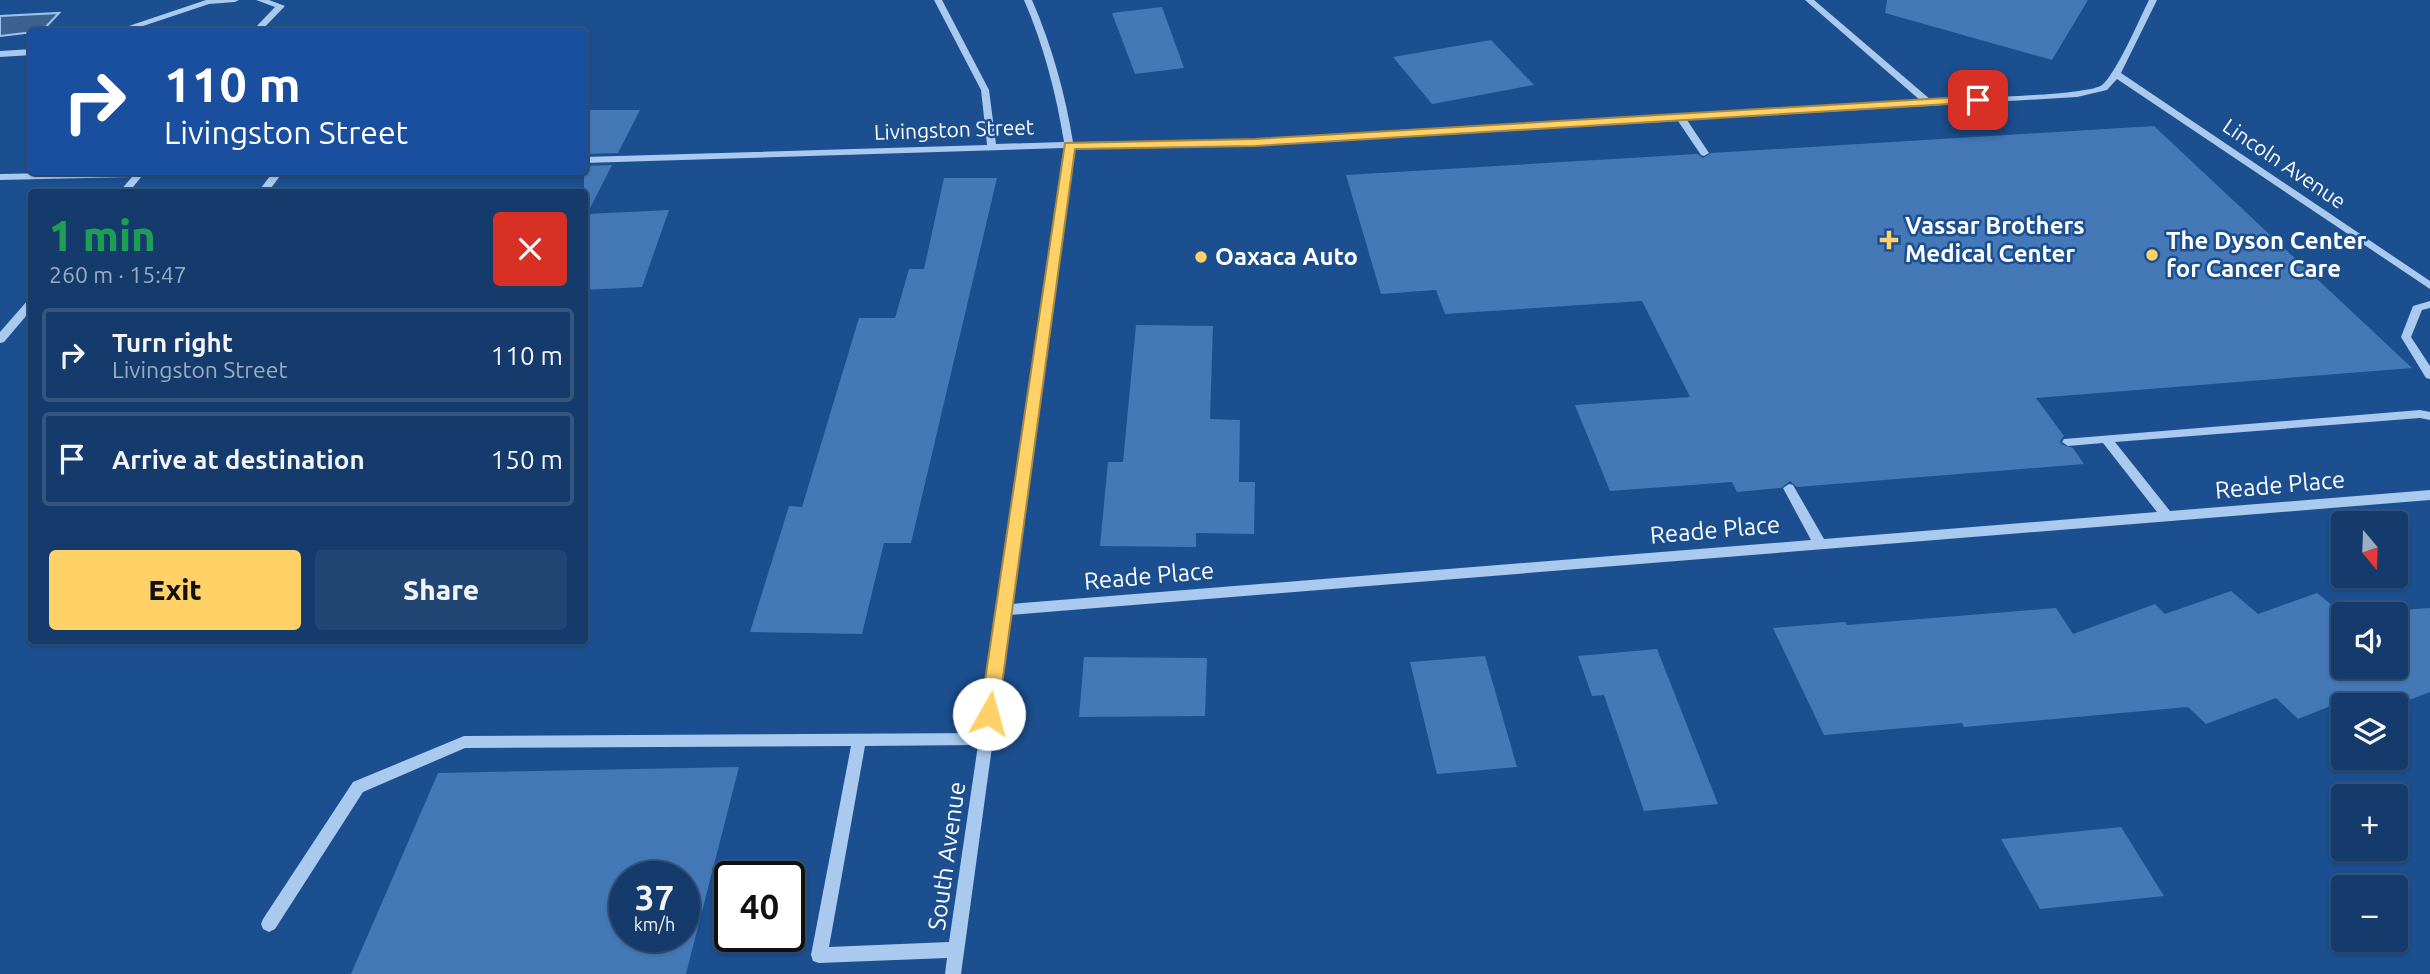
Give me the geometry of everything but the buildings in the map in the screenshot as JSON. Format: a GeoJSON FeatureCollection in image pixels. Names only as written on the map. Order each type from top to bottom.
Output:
{"type":"FeatureCollection","features":[{"type":"Feature","properties":{"kind":"street"},"geometry":{"type":"LineString","coordinates":[[127,28],[208,2],[235,0]]}},
{"type":"Feature","properties":{"kind":"street"},"geometry":{"type":"LineString","coordinates":[[259,28],[281,6],[260,0]]}},
{"type":"Feature","properties":{"kind":"street"},"geometry":{"type":"LineString","coordinates":[[938,0],[985,90],[992,148]]}},
{"type":"Feature","properties":{"kind":"street","name":"South Avenue"},"geometry":{"type":"LineString","coordinates":[[953,974],[1069,145],[1060,90],[1042,30],[1028,0]]}},
{"type":"Feature","properties":{"kind":"street"},"geometry":{"type":"LineString","coordinates":[[1809,0],[1929,103]]}},
{"type":"Feature","properties":{"kind":"street"},"geometry":{"type":"LineString","coordinates":[[2116,74],[2153,0]]}},
{"type":"Feature","properties":{"kind":"street"},"geometry":{"type":"LineString","coordinates":[[0,54],[28,52]]}},
{"type":"Feature","properties":{"kind":"street","name":"Livingston Street"},"geometry":{"type":"LineString","coordinates":[[588,160],[1069,145],[1255,143],[2077,94],[2104,88],[2116,74]]}},
{"type":"Feature","properties":{"kind":"street","name":"Lincoln Avenue"},"geometry":{"type":"LineString","coordinates":[[2116,74],[2430,286]]}},
{"type":"Feature","properties":{"kind":"street"},"geometry":{"type":"LineString","coordinates":[[1681,118],[1704,153]]}},
{"type":"Feature","properties":{"kind":"street"},"geometry":{"type":"LineString","coordinates":[[1,178],[84,175]]}},
{"type":"Feature","properties":{"kind":"street"},"geometry":{"type":"LineString","coordinates":[[127,189],[138,175]]}},
{"type":"Feature","properties":{"kind":"street"},"geometry":{"type":"LineString","coordinates":[[264,189],[276,175]]}},
{"type":"Feature","properties":{"kind":"street"},"geometry":{"type":"LineString","coordinates":[[2430,304],[2417,308],[2406,337],[2430,375]]}},
{"type":"Feature","properties":{"kind":"street"},"geometry":{"type":"LineString","coordinates":[[0,340],[28,307]]}},
{"type":"Feature","properties":{"kind":"street"},"geometry":{"type":"LineString","coordinates":[[2068,442],[2420,414],[2430,416]]}},
{"type":"Feature","properties":{"kind":"street"},"geometry":{"type":"LineString","coordinates":[[2106,439],[2168,517]]}},
{"type":"Feature","properties":{"kind":"street"},"geometry":{"type":"LineString","coordinates":[[1789,488],[1819,544]]}},
{"type":"Feature","properties":{"kind":"street","name":"Reade Place"},"geometry":{"type":"LineString","coordinates":[[1003,610],[2430,495]]}},
{"type":"Feature","properties":{"kind":"street"},"geometry":{"type":"LineString","coordinates":[[859,740],[819,955],[957,950]]}},
{"type":"Feature","properties":{"kind":"street"},"geometry":{"type":"LineString","coordinates":[[269,924],[358,787],[464,742],[986,740]]}},
{"type":"Feature","properties":{"kind":"water"},"geometry":{"type":"Polygon","coordinates":[[[59,13],[45,28],[28,28],[28,33],[0,36],[0,16],[59,13]]]}},
{"type":"Feature","properties":{"kind":"place","name":"Vassar Brothers Medical Center"},"geometry":{"type":"Point","coordinates":[1889,240]}},
{"type":"Feature","properties":{"kind":"place","name":"The Dyson Center for Cancer Care"},"geometry":{"type":"Point","coordinates":[2152,255]}},
{"type":"Feature","properties":{"kind":"place","name":"Oaxaca Auto"},"geometry":{"type":"Point","coordinates":[1201,257]}},
{"type":"Feature","properties":{"kind":"route"},"geometry":{"type":"LineString","coordinates":[[989,714],[1069,145],[1255,143],[1978,100]]}}]}
